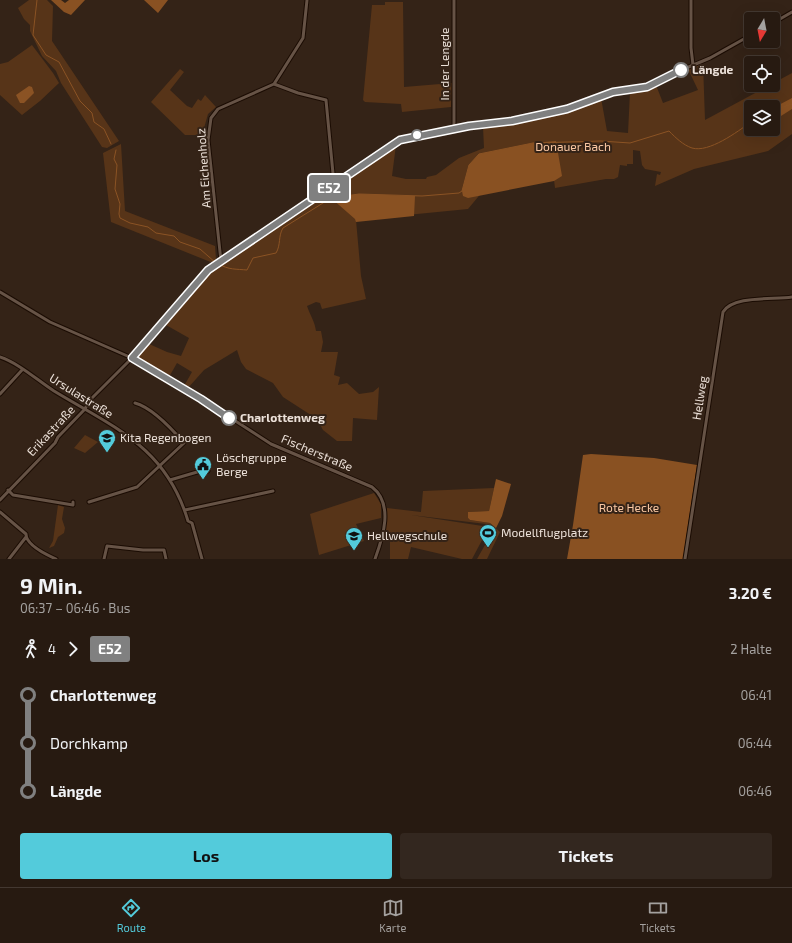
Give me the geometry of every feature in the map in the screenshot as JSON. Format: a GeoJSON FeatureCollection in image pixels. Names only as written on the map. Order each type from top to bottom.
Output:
{"type":"FeatureCollection","features":[{"type":"Feature","properties":{"kind":"street"},"geometry":{"type":"LineString","coordinates":[[307,0],[302,38],[274,84],[298,94],[326,100],[334,184]]}},
{"type":"Feature","properties":{"kind":"street","name":"In der Lengde"},"geometry":{"type":"LineString","coordinates":[[454,0],[454,129]]}},
{"type":"Feature","properties":{"kind":"street"},"geometry":{"type":"LineString","coordinates":[[691,0],[691,48],[693,65]]}},
{"type":"Feature","properties":{"kind":"street"},"geometry":{"type":"LineString","coordinates":[[780,19],[792,12]]}},
{"type":"Feature","properties":{"kind":"street","name":"Erikastraße"},"geometry":{"type":"LineString","coordinates":[[1,498],[34,463],[40,459],[85,409],[89,401],[132,358],[200,278],[219,263],[334,184],[404,138],[512,121],[567,109],[613,92],[647,87],[710,58],[744,40]]}},
{"type":"Feature","properties":{"kind":"street","name":"Am Eichenholz"},"geometry":{"type":"LineString","coordinates":[[219,263],[209,144],[209,123],[213,114],[218,109],[274,84]]}},
{"type":"Feature","properties":{"kind":"street","name":"Fischerstraße"},"geometry":{"type":"LineString","coordinates":[[0,292],[50,322],[132,358],[209,404],[271,444],[366,484],[375,490],[382,499],[385,510],[382,534],[375,559]]}},
{"type":"Feature","properties":{"kind":"street","name":"Hellweg"},"geometry":{"type":"LineString","coordinates":[[685,559],[723,312],[728,306],[738,302],[792,297]]}},
{"type":"Feature","properties":{"kind":"street","name":"Ursulastraße"},"geometry":{"type":"LineString","coordinates":[[0,357],[126,434],[150,454],[160,465],[170,480],[185,510],[188,522],[192,523],[202,559]]}},
{"type":"Feature","properties":{"kind":"street"},"geometry":{"type":"LineString","coordinates":[[0,394],[22,370]]}},
{"type":"Feature","properties":{"kind":"street"},"geometry":{"type":"LineString","coordinates":[[89,502],[137,487],[184,443],[160,419],[140,404],[135,403]]}},
{"type":"Feature","properties":{"kind":"street"},"geometry":{"type":"LineString","coordinates":[[170,480],[204,470],[208,471]]}},
{"type":"Feature","properties":{"kind":"street"},"geometry":{"type":"LineString","coordinates":[[8,490],[14,495],[73,505],[73,502]]}},
{"type":"Feature","properties":{"kind":"street"},"geometry":{"type":"LineString","coordinates":[[185,510],[273,491]]}},
{"type":"Feature","properties":{"kind":"street"},"geometry":{"type":"LineString","coordinates":[[0,512],[26,534],[26,537],[32,544],[56,559]]}},
{"type":"Feature","properties":{"kind":"street"},"geometry":{"type":"LineString","coordinates":[[9,559],[26,537]]}},
{"type":"Feature","properties":{"kind":"street"},"geometry":{"type":"LineString","coordinates":[[104,559],[107,546],[136,550],[164,550],[166,559]]}},
{"type":"Feature","properties":{"kind":"green space"},"geometry":{"type":"Polygon","coordinates":[[[29,0],[47,0],[53,6],[52,41],[119,141],[107,148],[102,147],[61,83],[56,71],[42,56],[30,31],[30,25],[24,19],[18,8],[29,0]]]}},
{"type":"Feature","properties":{"kind":"green space"},"geometry":{"type":"Polygon","coordinates":[[[51,0],[61,0],[65,3],[69,0],[85,0],[71,15],[64,12],[51,0]]]}},
{"type":"Feature","properties":{"kind":"green space"},"geometry":{"type":"Polygon","coordinates":[[[144,0],[168,0],[158,13],[144,0]]]}},
{"type":"Feature","properties":{"kind":"green space"},"geometry":{"type":"Polygon","coordinates":[[[385,2],[403,2],[404,87],[452,83],[451,107],[402,112],[401,104],[365,102],[363,100],[372,5],[385,5],[385,2]]]}},
{"type":"Feature","properties":{"kind":"green space"},"geometry":{"type":"Polygon","coordinates":[[[32,45],[59,83],[22,115],[0,95],[0,64],[8,62],[32,45]]]}},
{"type":"Feature","properties":{"kind":"green space"},"geometry":{"type":"Polygon","coordinates":[[[703,63],[705,120],[757,92],[780,92],[780,79],[792,73],[792,134],[768,151],[694,169],[655,186],[657,174],[660,175],[661,172],[645,169],[642,165],[640,151],[633,150],[633,164],[627,164],[627,166],[620,165],[618,177],[614,179],[606,179],[555,188],[554,180],[488,185],[468,209],[356,220],[361,276],[366,299],[322,309],[320,303],[316,302],[307,306],[316,331],[321,331],[323,342],[321,352],[338,352],[334,375],[340,377],[338,385],[347,383],[359,394],[373,392],[379,387],[377,420],[353,418],[352,441],[337,441],[323,430],[317,419],[283,397],[273,383],[246,369],[241,362],[237,350],[204,370],[188,388],[184,386],[192,372],[177,363],[169,377],[138,359],[138,354],[147,343],[167,352],[181,356],[189,338],[166,325],[199,283],[221,262],[396,145],[392,176],[406,179],[426,179],[427,177],[436,175],[459,158],[484,148],[483,127],[542,117],[601,98],[607,131],[628,133],[630,92],[656,85],[663,103],[698,90],[688,69],[703,63]]]}},
{"type":"Feature","properties":{"kind":"green space"},"geometry":{"type":"Polygon","coordinates":[[[180,69],[184,72],[170,90],[187,106],[192,108],[198,99],[201,101],[205,95],[216,107],[208,114],[202,135],[185,135],[151,102],[180,69]]]}},
{"type":"Feature","properties":{"kind":"green space"},"geometry":{"type":"Polygon","coordinates":[[[792,98],[792,109],[780,117],[780,104],[792,98]]]}},
{"type":"Feature","properties":{"kind":"green space"},"geometry":{"type":"Polygon","coordinates":[[[556,141],[562,176],[554,181],[468,198],[463,196],[462,191],[469,165],[479,154],[533,143],[556,141]]]}},
{"type":"Feature","properties":{"kind":"green space"},"geometry":{"type":"Polygon","coordinates":[[[121,144],[125,211],[215,246],[216,259],[213,263],[111,222],[103,153],[121,144]]]}},
{"type":"Feature","properties":{"kind":"green space"},"geometry":{"type":"Polygon","coordinates":[[[359,194],[415,196],[414,216],[356,222],[355,219],[331,198],[359,194]]]}},
{"type":"Feature","properties":{"kind":"green space"},"geometry":{"type":"Polygon","coordinates":[[[85,435],[98,442],[85,453],[74,448],[85,435]]]}},
{"type":"Feature","properties":{"kind":"green space","name":"Rote Hecke"},"geometry":{"type":"Polygon","coordinates":[[[591,454],[654,458],[697,465],[683,559],[567,559],[583,455],[591,454]]]}},
{"type":"Feature","properties":{"kind":"green space"},"geometry":{"type":"Polygon","coordinates":[[[496,479],[511,484],[502,516],[496,528],[490,523],[470,520],[468,518],[468,512],[489,511],[496,479]]]}},
{"type":"Feature","properties":{"kind":"green space"},"geometry":{"type":"Polygon","coordinates":[[[494,488],[489,511],[468,512],[468,518],[470,520],[490,523],[500,532],[487,559],[477,559],[494,529],[486,524],[411,515],[489,527],[472,559],[462,559],[411,547],[408,559],[390,559],[390,536],[385,534],[387,508],[421,512],[423,491],[494,488]]]}},
{"type":"Feature","properties":{"kind":"green space"},"geometry":{"type":"Polygon","coordinates":[[[374,493],[381,504],[381,518],[356,524],[364,541],[319,555],[310,514],[374,493]]]}},
{"type":"Feature","properties":{"kind":"green space"},"geometry":{"type":"Polygon","coordinates":[[[58,505],[64,507],[62,519],[65,528],[64,533],[58,537],[54,546],[49,548],[53,541],[58,505]]]}},
{"type":"Feature","properties":{"kind":"shaded area"},"geometry":{"type":"Polygon","coordinates":[[[29,86],[32,87],[34,93],[24,103],[20,103],[16,95],[29,86]]]}},
{"type":"Feature","properties":{"kind":"waterway","name":"Donauer Bach"},"geometry":{"type":"LineString","coordinates":[[37,0],[33,35],[46,55],[59,62],[80,101],[92,113],[94,122],[104,129],[111,144]]}},
{"type":"Feature","properties":{"kind":"waterway","name":"Donauer Bach"},"geometry":{"type":"LineString","coordinates":[[780,108],[792,104]]}},
{"type":"Feature","properties":{"kind":"waterway","name":"Donauer Bach"},"geometry":{"type":"LineString","coordinates":[[219,264],[229,268],[247,270],[253,258],[276,253],[280,234],[283,228],[331,198],[359,194],[422,196],[459,193],[462,191],[469,165],[479,154],[533,143],[601,141],[630,143],[669,131],[686,145],[699,149],[723,141],[744,127]]}},
{"type":"Feature","properties":{"kind":"waterway","name":"Donauer Bach"},"geometry":{"type":"LineString","coordinates":[[116,150],[114,159],[117,165],[115,189],[120,204],[120,218],[130,223],[148,227],[156,233],[174,236],[180,242],[200,249],[216,263]]}},
{"type":"Feature","properties":{"kind":"bus line","name":"E52"},"geometry":{"type":"LineString","coordinates":[[229,418],[201,399],[132,358],[208,270],[404,138],[469,126],[535,117],[567,109],[613,92],[647,87],[681,70]]}},
{"type":"Feature","properties":{"kind":"place","name":"Längde"},"geometry":{"type":"Point","coordinates":[681,70]}},
{"type":"Feature","properties":{"kind":"place","name":"Charlottenweg"},"geometry":{"type":"Point","coordinates":[229,418]}},
{"type":"Feature","properties":{"kind":"place","name":"Kita Regenbogen"},"geometry":{"type":"Point","coordinates":[107,453]}},
{"type":"Feature","properties":{"kind":"place","name":"Löschgruppe Berge"},"geometry":{"type":"Point","coordinates":[203,480]}},
{"type":"Feature","properties":{"kind":"place","name":"Modellflugplatz"},"geometry":{"type":"Point","coordinates":[488,548]}},
{"type":"Feature","properties":{"kind":"place","name":"Hellwegschule"},"geometry":{"type":"Point","coordinates":[354,551]}}]}
